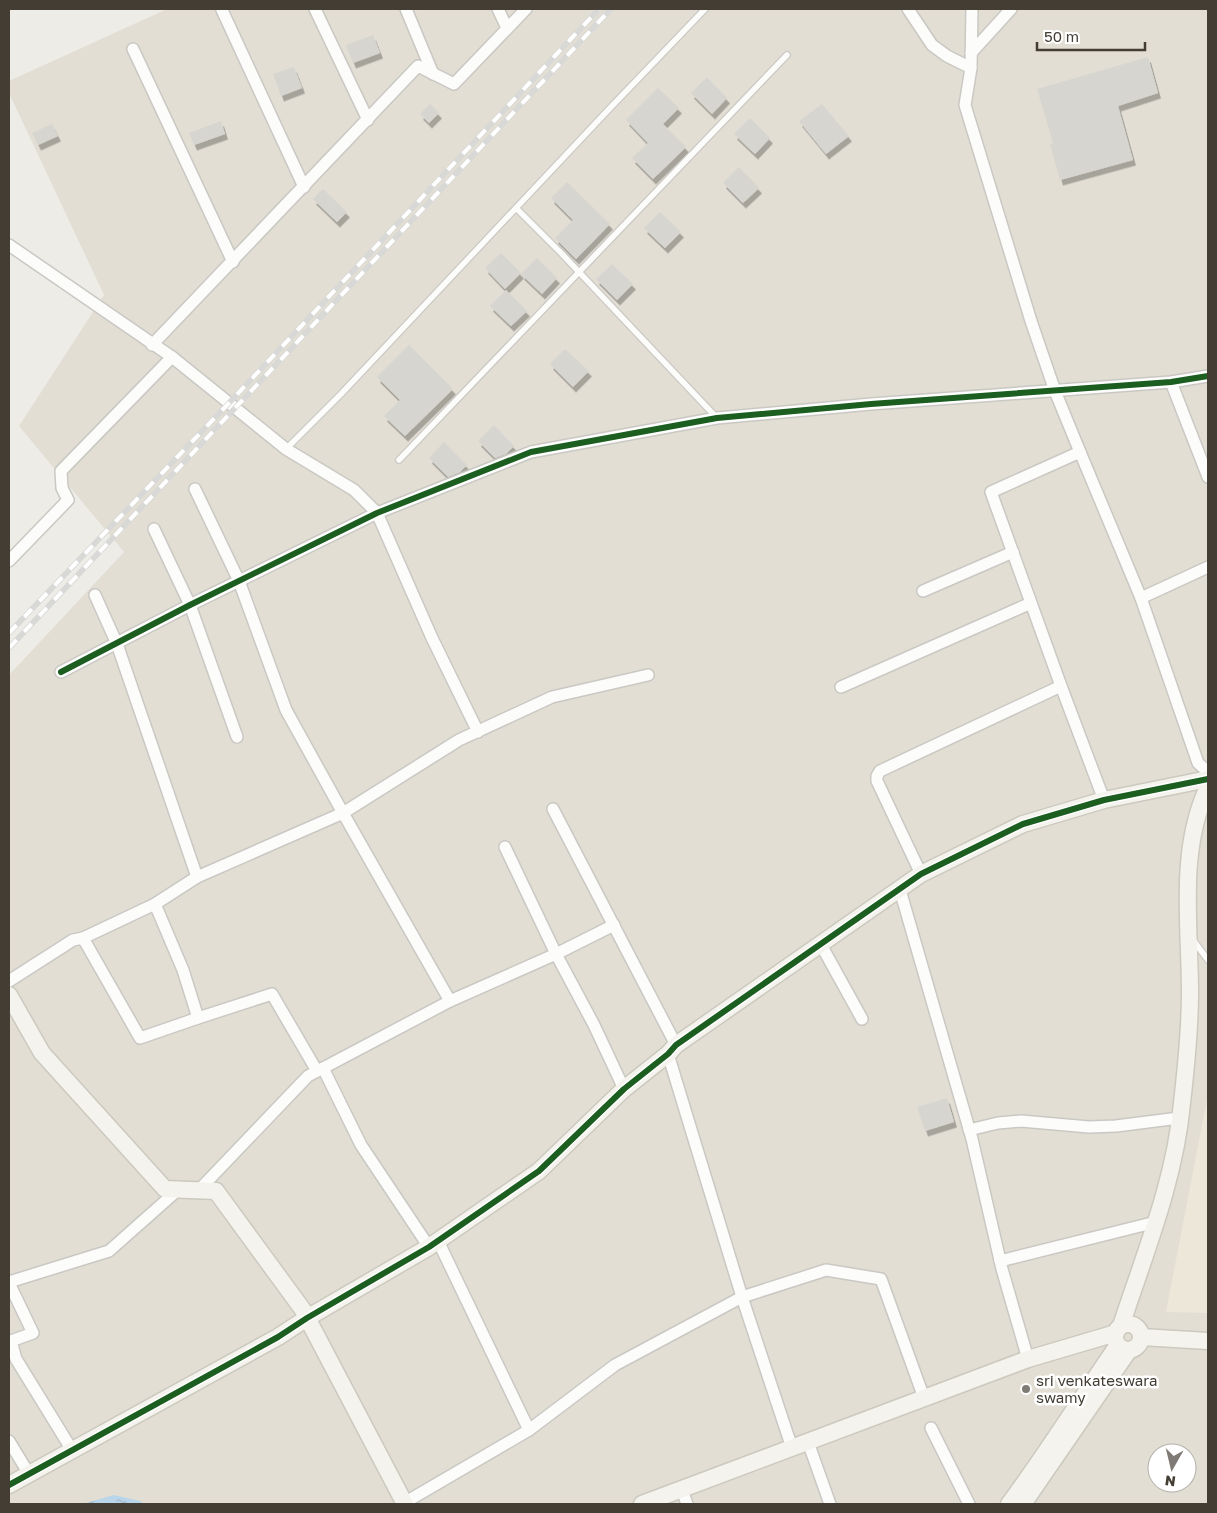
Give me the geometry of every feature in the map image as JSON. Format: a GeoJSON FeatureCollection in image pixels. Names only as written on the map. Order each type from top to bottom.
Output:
{"type":"FeatureCollection","features":[{"type":"Feature","properties":{"kind":"street"},"geometry":{"type":"LineString","coordinates":[[314,9],[368,120]]}},
{"type":"Feature","properties":{"kind":"street"},"geometry":{"type":"LineString","coordinates":[[406,9],[433,74]]}},
{"type":"Feature","properties":{"kind":"street"},"geometry":{"type":"LineString","coordinates":[[498,9],[507,28]]}},
{"type":"Feature","properties":{"kind":"street"},"geometry":{"type":"LineString","coordinates":[[152,345],[418,66],[454,84],[526,9]]}},
{"type":"Feature","properties":{"kind":"street"},"geometry":{"type":"LineString","coordinates":[[908,9],[932,45],[947,56],[971,68]]}},
{"type":"Feature","properties":{"kind":"street"},"geometry":{"type":"LineString","coordinates":[[972,9],[971,68],[965,105],[1031,321],[1055,391],[1141,598],[1198,763],[1208,772]]}},
{"type":"Feature","properties":{"kind":"street"},"geometry":{"type":"LineString","coordinates":[[971,53],[1011,9]]}},
{"type":"Feature","properties":{"kind":"street"},"geometry":{"type":"LineString","coordinates":[[222,10],[304,187]]}},
{"type":"Feature","properties":{"kind":"street"},"geometry":{"type":"LineString","coordinates":[[134,49],[232,262]]}},
{"type":"Feature","properties":{"kind":"street"},"geometry":{"type":"LineString","coordinates":[[9,245],[172,357],[286,449],[354,490],[377,513],[432,638],[478,732]]}},
{"type":"Feature","properties":{"kind":"street"},"geometry":{"type":"LineString","coordinates":[[9,561],[68,500],[62,488],[61,472],[172,357]]}},
{"type":"Feature","properties":{"kind":"street"},"geometry":{"type":"LineString","coordinates":[[61,672],[377,513],[531,452],[717,418],[871,404],[1170,382],[1208,376]]}},
{"type":"Feature","properties":{"kind":"street"},"geometry":{"type":"LineString","coordinates":[[1170,382],[1208,477]]}},
{"type":"Feature","properties":{"kind":"street"},"geometry":{"type":"LineString","coordinates":[[1080,452],[991,492],[1060,686],[1104,800]]}},
{"type":"Feature","properties":{"kind":"street"},"geometry":{"type":"LineString","coordinates":[[195,489],[239,581],[286,710],[450,1001]]}},
{"type":"Feature","properties":{"kind":"street"},"geometry":{"type":"LineString","coordinates":[[154,528],[190,606],[237,737]]}},
{"type":"Feature","properties":{"kind":"street"},"geometry":{"type":"LineString","coordinates":[[923,591],[1012,552]]}},
{"type":"Feature","properties":{"kind":"street"},"geometry":{"type":"LineString","coordinates":[[1141,598],[1208,567]]}},
{"type":"Feature","properties":{"kind":"street"},"geometry":{"type":"LineString","coordinates":[[96,595],[116,644],[197,877]]}},
{"type":"Feature","properties":{"kind":"street"},"geometry":{"type":"LineString","coordinates":[[841,687],[1031,603]]}},
{"type":"Feature","properties":{"kind":"street"},"geometry":{"type":"LineString","coordinates":[[9,981],[73,940],[83,938],[155,904],[197,877],[344,813],[459,740],[552,697],[648,675]]}},
{"type":"Feature","properties":{"kind":"street"},"geometry":{"type":"LineString","coordinates":[[921,874],[877,781],[880,771],[1060,686]]}},
{"type":"Feature","properties":{"kind":"street"},"geometry":{"type":"LineString","coordinates":[[9,1485],[278,1337],[433,1244],[539,1171],[624,1089],[672,1049],[820,943],[921,874],[1023,824],[1104,800],[1208,779]]}},
{"type":"Feature","properties":{"kind":"street"},"geometry":{"type":"LineString","coordinates":[[1023,1504],[1121,1339],[1171,1168],[1182,1105],[1190,994],[1187,890],[1192,838],[1208,787]]}},
{"type":"Feature","properties":{"kind":"street"},"geometry":{"type":"LineString","coordinates":[[553,809],[614,925],[672,1049],[742,1297],[792,1448]]}},
{"type":"Feature","properties":{"kind":"street"},"geometry":{"type":"LineString","coordinates":[[505,847],[624,1089]]}},
{"type":"Feature","properties":{"kind":"street"},"geometry":{"type":"LineString","coordinates":[[900,890],[969,1130],[1000,1261],[1028,1359]]}},
{"type":"Feature","properties":{"kind":"street"},"geometry":{"type":"LineString","coordinates":[[155,904],[183,970],[198,1018]]}},
{"type":"Feature","properties":{"kind":"street"},"geometry":{"type":"LineString","coordinates":[[199,1190],[308,1076],[450,1001],[556,954],[614,925]]}},
{"type":"Feature","properties":{"kind":"street"},"geometry":{"type":"LineString","coordinates":[[83,938],[140,1038],[272,994],[320,1070],[361,1145],[433,1244],[529,1430]]}},
{"type":"Feature","properties":{"kind":"street"},"geometry":{"type":"LineString","coordinates":[[820,943],[862,1019]]}},
{"type":"Feature","properties":{"kind":"street"},"geometry":{"type":"LineString","coordinates":[[9,995],[42,1053],[165,1189],[216,1191],[307,1318],[405,1504],[529,1430],[615,1365],[742,1297],[826,1270],[880,1279],[924,1398]]}},
{"type":"Feature","properties":{"kind":"street"},"geometry":{"type":"LineString","coordinates":[[969,1130],[998,1123],[1021,1121],[1089,1127],[1179,1118]]}},
{"type":"Feature","properties":{"kind":"street"},"geometry":{"type":"LineString","coordinates":[[72,1450],[16,1359],[11,1341],[32,1333],[9,1283],[109,1251],[179,1189]]}},
{"type":"Feature","properties":{"kind":"street"},"geometry":{"type":"LineString","coordinates":[[1000,1261],[1156,1222]]}},
{"type":"Feature","properties":{"kind":"street"},"geometry":{"type":"LineString","coordinates":[[642,1504],[684,1497],[792,1448],[1028,1359],[1121,1339],[1139,1345],[1141,1337],[1139,1330],[1133,1325],[1121,1339],[1082,1395],[1029,1477],[1009,1504]]}},
{"type":"Feature","properties":{"kind":"street"},"geometry":{"type":"LineString","coordinates":[[1141,1337],[1208,1340]]}},
{"type":"Feature","properties":{"kind":"street"},"geometry":{"type":"LineString","coordinates":[[931,1428],[969,1504]]}},
{"type":"Feature","properties":{"kind":"street"},"geometry":{"type":"LineString","coordinates":[[9,1441],[29,1474]]}},
{"type":"Feature","properties":{"kind":"street"},"geometry":{"type":"LineString","coordinates":[[808,1442],[830,1504]]}},
{"type":"Feature","properties":{"kind":"lane"},"geometry":{"type":"LineString","coordinates":[[286,449],[341,394],[610,107],[705,9]]}},
{"type":"Feature","properties":{"kind":"lane"},"geometry":{"type":"LineString","coordinates":[[399,460],[787,55]]}},
{"type":"Feature","properties":{"kind":"lane"},"geometry":{"type":"LineString","coordinates":[[516,208],[717,418]]}},
{"type":"Feature","properties":{"kind":"lane"},"geometry":{"type":"LineString","coordinates":[[1188,935],[1208,960]]}},
{"type":"Feature","properties":{"kind":"shaded area"},"geometry":{"type":"Polygon","coordinates":[[[167,9],[1208,9],[1208,1504],[9,1504],[9,675],[124,552],[19,426],[104,295],[9,93],[9,81],[167,9]]]}},
{"type":"Feature","properties":{"kind":"shaded area"},"geometry":{"type":"Polygon","coordinates":[[[1208,1094],[1208,1313],[1166,1312],[1208,1094]]]}},
{"type":"Feature","properties":{"kind":"water"},"geometry":{"type":"Polygon","coordinates":[[[114,1495],[140,1501],[144,1504],[82,1504],[114,1495]]]}},
{"type":"Feature","properties":{"kind":"building"},"geometry":{"type":"Polygon","coordinates":[[[373,35],[380,53],[353,63],[346,45],[373,35]]]}},
{"type":"Feature","properties":{"kind":"building"},"geometry":{"type":"Polygon","coordinates":[[[1148,57],[1158,93],[1118,106],[1133,160],[1060,180],[1050,144],[1053,143],[1037,89],[1148,57]]]}},
{"type":"Feature","properties":{"kind":"building"},"geometry":{"type":"Polygon","coordinates":[[[294,67],[302,88],[281,96],[273,74],[294,67]]]}},
{"type":"Feature","properties":{"kind":"building"},"geometry":{"type":"Polygon","coordinates":[[[707,77],[727,98],[712,114],[691,93],[707,77]]]}},
{"type":"Feature","properties":{"kind":"building"},"geometry":{"type":"Polygon","coordinates":[[[658,88],[679,108],[663,124],[686,147],[653,179],[632,158],[648,143],[626,120],[658,88]]]}},
{"type":"Feature","properties":{"kind":"building"},"geometry":{"type":"Polygon","coordinates":[[[430,104],[439,113],[429,123],[420,114],[430,104]]]}},
{"type":"Feature","properties":{"kind":"building"},"geometry":{"type":"Polygon","coordinates":[[[822,104],[849,136],[826,154],[799,121],[822,104]]]}},
{"type":"Feature","properties":{"kind":"building"},"geometry":{"type":"Polygon","coordinates":[[[750,118],[770,138],[755,154],[734,134],[750,118]]]}},
{"type":"Feature","properties":{"kind":"building"},"geometry":{"type":"Polygon","coordinates":[[[221,121],[225,134],[194,145],[189,133],[221,121]]]}},
{"type":"Feature","properties":{"kind":"building"},"geometry":{"type":"Polygon","coordinates":[[[52,124],[58,136],[38,145],[32,133],[52,124]]]}},
{"type":"Feature","properties":{"kind":"building"},"geometry":{"type":"Polygon","coordinates":[[[739,167],[759,188],[743,203],[723,183],[739,167]]]}},
{"type":"Feature","properties":{"kind":"building"},"geometry":{"type":"Polygon","coordinates":[[[567,182],[610,224],[576,259],[555,238],[573,220],[551,198],[567,182]]]}},
{"type":"Feature","properties":{"kind":"building"},"geometry":{"type":"Polygon","coordinates":[[[323,189],[347,212],[337,222],[313,199],[323,189]]]}},
{"type":"Feature","properties":{"kind":"building"},"geometry":{"type":"Polygon","coordinates":[[[660,212],[681,232],[665,248],[644,228],[660,212]]]}},
{"type":"Feature","properties":{"kind":"building"},"geometry":{"type":"Polygon","coordinates":[[[501,253],[521,273],[505,289],[485,268],[501,253]]]}},
{"type":"Feature","properties":{"kind":"building"},"geometry":{"type":"Polygon","coordinates":[[[537,258],[557,278],[542,294],[521,274],[537,258]]]}},
{"type":"Feature","properties":{"kind":"building"},"geometry":{"type":"Polygon","coordinates":[[[612,264],[633,284],[617,300],[596,279],[612,264]]]}},
{"type":"Feature","properties":{"kind":"building"},"geometry":{"type":"Polygon","coordinates":[[[506,290],[527,311],[511,326],[490,306],[506,290]]]}},
{"type":"Feature","properties":{"kind":"building"},"geometry":{"type":"Polygon","coordinates":[[[409,345],[453,389],[405,436],[384,416],[400,400],[377,377],[409,345]]]}},
{"type":"Feature","properties":{"kind":"building"},"geometry":{"type":"Polygon","coordinates":[[[565,349],[589,371],[573,387],[550,364],[565,349]]]}},
{"type":"Feature","properties":{"kind":"building"},"geometry":{"type":"Polygon","coordinates":[[[494,425],[514,446],[506,454],[495,458],[478,441],[494,425]]]}},
{"type":"Feature","properties":{"kind":"building"},"geometry":{"type":"Polygon","coordinates":[[[444,442],[467,465],[460,472],[448,477],[429,458],[444,442]]]}},
{"type":"Feature","properties":{"kind":"building"},"geometry":{"type":"Polygon","coordinates":[[[947,1098],[954,1122],[925,1131],[917,1107],[947,1098]]]}},
{"type":"Feature","properties":{"kind":"railway"},"geometry":{"type":"LineString","coordinates":[[9,633],[229,403],[599,9]]}},
{"type":"Feature","properties":{"kind":"railway"},"geometry":{"type":"LineString","coordinates":[[9,648],[611,9]]}},
{"type":"Feature","properties":{"kind":"cycle path"},"geometry":{"type":"LineString","coordinates":[[61,672],[190,605],[377,513],[531,452],[717,418],[871,404],[1171,382],[1208,376]]}},
{"type":"Feature","properties":{"kind":"cycle path"},"geometry":{"type":"LineString","coordinates":[[9,1485],[278,1337],[429,1247],[539,1171],[624,1089],[668,1054],[676,1045],[921,874],[1023,824],[1104,800],[1208,779]]}},
{"type":"Feature","properties":{"kind":"place","name":"sri venkateswara swamy"},"geometry":{"type":"Point","coordinates":[1026,1389]}}]}
